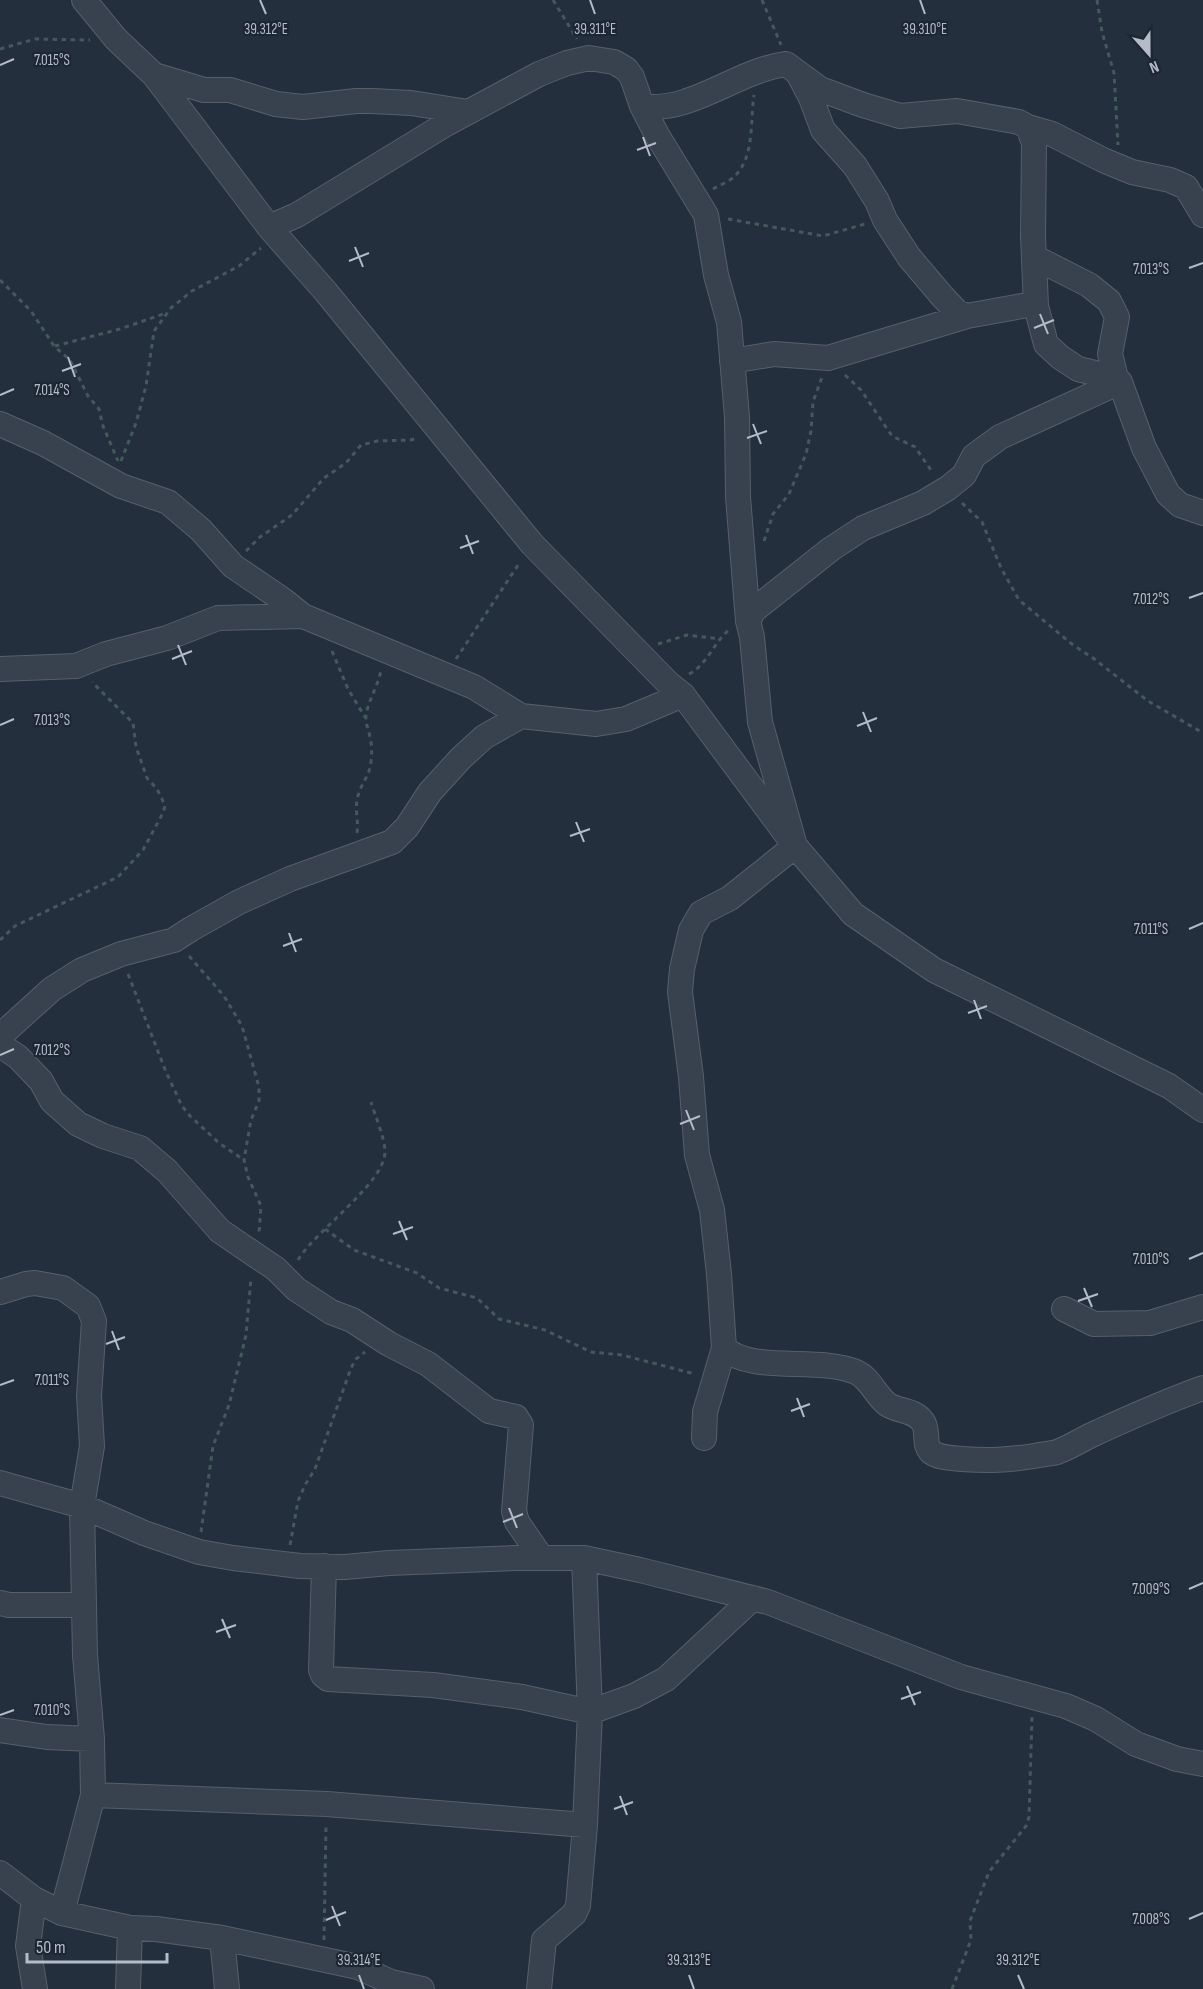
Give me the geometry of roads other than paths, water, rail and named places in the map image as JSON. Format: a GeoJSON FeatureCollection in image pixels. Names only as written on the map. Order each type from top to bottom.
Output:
{"type":"FeatureCollection","features":[{"type":"Feature","properties":{"kind":"street"},"geometry":{"type":"LineString","coordinates":[[84,0],[116,39],[154,75],[273,231],[326,292],[532,544],[676,689],[795,846],[853,914],[934,970],[1169,1086],[1203,1110]]}},
{"type":"Feature","properties":{"kind":"street"},"geometry":{"type":"LineString","coordinates":[[273,231],[468,112],[539,74],[567,63],[589,58],[614,62],[626,69],[632,77],[642,106],[668,154],[701,206],[729,322],[737,417],[738,497],[748,621],[752,637],[760,722],[795,846]]}},
{"type":"Feature","properties":{"kind":"street"},"geometry":{"type":"LineString","coordinates":[[642,106],[670,106],[786,64],[820,89],[900,116],[957,111],[1019,122],[1052,134],[1132,172],[1170,180],[1186,187],[1203,215]]}},
{"type":"Feature","properties":{"kind":"street"},"geometry":{"type":"LineString","coordinates":[[795,71],[811,98],[823,130],[855,166],[877,201],[885,220],[909,256],[957,312],[967,316]]}},
{"type":"Feature","properties":{"kind":"street"},"geometry":{"type":"LineString","coordinates":[[154,75],[204,90],[230,90],[276,104],[303,107],[372,101],[411,103],[468,112]]}},
{"type":"Feature","properties":{"kind":"street"},"geometry":{"type":"LineString","coordinates":[[1028,127],[1034,143],[1035,156],[1036,306],[1046,344],[1078,369],[1118,380]]}},
{"type":"Feature","properties":{"kind":"street"},"geometry":{"type":"LineString","coordinates":[[1034,257],[1089,285],[1109,301],[1117,317],[1110,354],[1144,448],[1168,494],[1180,505],[1203,513]]}},
{"type":"Feature","properties":{"kind":"street"},"geometry":{"type":"LineString","coordinates":[[732,362],[774,354],[827,360],[967,316],[1033,304],[1036,306]]}},
{"type":"Feature","properties":{"kind":"street"},"geometry":{"type":"LineString","coordinates":[[748,621],[754,610],[831,549],[863,528],[922,503],[948,488],[964,475],[974,456],[1000,437],[1118,380]]}},
{"type":"Feature","properties":{"kind":"street"},"geometry":{"type":"LineString","coordinates":[[0,424],[43,443],[121,486],[168,502],[201,530],[233,566],[312,620],[474,687],[521,717],[596,724],[626,719],[676,689]]}},
{"type":"Feature","properties":{"kind":"street"},"geometry":{"type":"LineString","coordinates":[[0,669],[76,666],[106,654],[167,638],[218,618],[312,620]]}},
{"type":"Feature","properties":{"kind":"street"},"geometry":{"type":"LineString","coordinates":[[0,1036],[52,989],[82,970],[121,954],[174,940],[239,903],[290,879],[392,842],[407,827],[430,792],[460,758],[484,737],[521,717]]}},
{"type":"Feature","properties":{"kind":"street"},"geometry":{"type":"LineString","coordinates":[[704,1438],[705,1412],[724,1348],[712,1210],[697,1155],[691,1077],[680,992],[682,969],[691,930],[701,913],[730,898],[795,846]]}},
{"type":"Feature","properties":{"kind":"street"},"geometry":{"type":"LineString","coordinates":[[0,1046],[18,1057],[41,1081],[52,1101],[78,1124],[103,1136],[140,1148],[167,1171],[220,1231],[276,1269],[296,1288],[331,1312],[352,1320],[389,1344],[428,1364],[489,1411],[516,1417],[521,1425],[514,1511],[517,1522],[541,1557]]}},
{"type":"Feature","properties":{"kind":"street"},"geometry":{"type":"LineString","coordinates":[[0,1292],[35,1283],[63,1288],[88,1306],[94,1321],[89,1396],[92,1446],[82,1506],[85,1655],[92,1739],[93,1795],[62,1913]]}},
{"type":"Feature","properties":{"kind":"street"},"geometry":{"type":"LineString","coordinates":[[1064,1309],[1094,1324],[1150,1323],[1203,1307]]}},
{"type":"Feature","properties":{"kind":"street"},"geometry":{"type":"LineString","coordinates":[[724,1348],[732,1355],[742,1359],[786,1364],[832,1365],[858,1373],[873,1385],[881,1399],[889,1406],[913,1413],[921,1419],[926,1426],[927,1444],[930,1451],[936,1455],[993,1462],[1057,1452],[1128,1418],[1203,1388]]}},
{"type":"Feature","properties":{"kind":"street"},"geometry":{"type":"LineString","coordinates":[[0,1483],[82,1506],[144,1533],[199,1552],[286,1564],[324,1566],[541,1557],[584,1558],[753,1598],[848,1632],[961,1677],[1066,1706],[1096,1719],[1136,1744],[1177,1760],[1203,1764]]}},
{"type":"Feature","properties":{"kind":"street"},"geometry":{"type":"LineString","coordinates":[[539,1989],[544,1940],[574,1914],[578,1906],[585,1825],[590,1712],[584,1558]]}},
{"type":"Feature","properties":{"kind":"street"},"geometry":{"type":"LineString","coordinates":[[324,1566],[321,1670],[328,1679],[433,1685],[522,1697],[590,1712],[634,1696],[666,1679],[753,1598]]}},
{"type":"Feature","properties":{"kind":"street"},"geometry":{"type":"LineString","coordinates":[[0,1603],[84,1605]]}},
{"type":"Feature","properties":{"kind":"street"},"geometry":{"type":"LineString","coordinates":[[0,1730],[47,1737],[92,1739]]}},
{"type":"Feature","properties":{"kind":"street"},"geometry":{"type":"LineString","coordinates":[[93,1795],[327,1804],[585,1825]]}},
{"type":"Feature","properties":{"kind":"street"},"geometry":{"type":"LineString","coordinates":[[0,1873],[34,1899],[62,1913],[130,1928],[156,1929],[222,1938],[324,1960],[359,1978],[422,1989]]}},
{"type":"Feature","properties":{"kind":"street"},"geometry":{"type":"LineString","coordinates":[[34,1899],[28,1946],[35,1989]]}},
{"type":"Feature","properties":{"kind":"street"},"geometry":{"type":"LineString","coordinates":[[128,1989],[130,1928]]}},
{"type":"Feature","properties":{"kind":"street"},"geometry":{"type":"LineString","coordinates":[[222,1938],[227,1989]]}}]}
